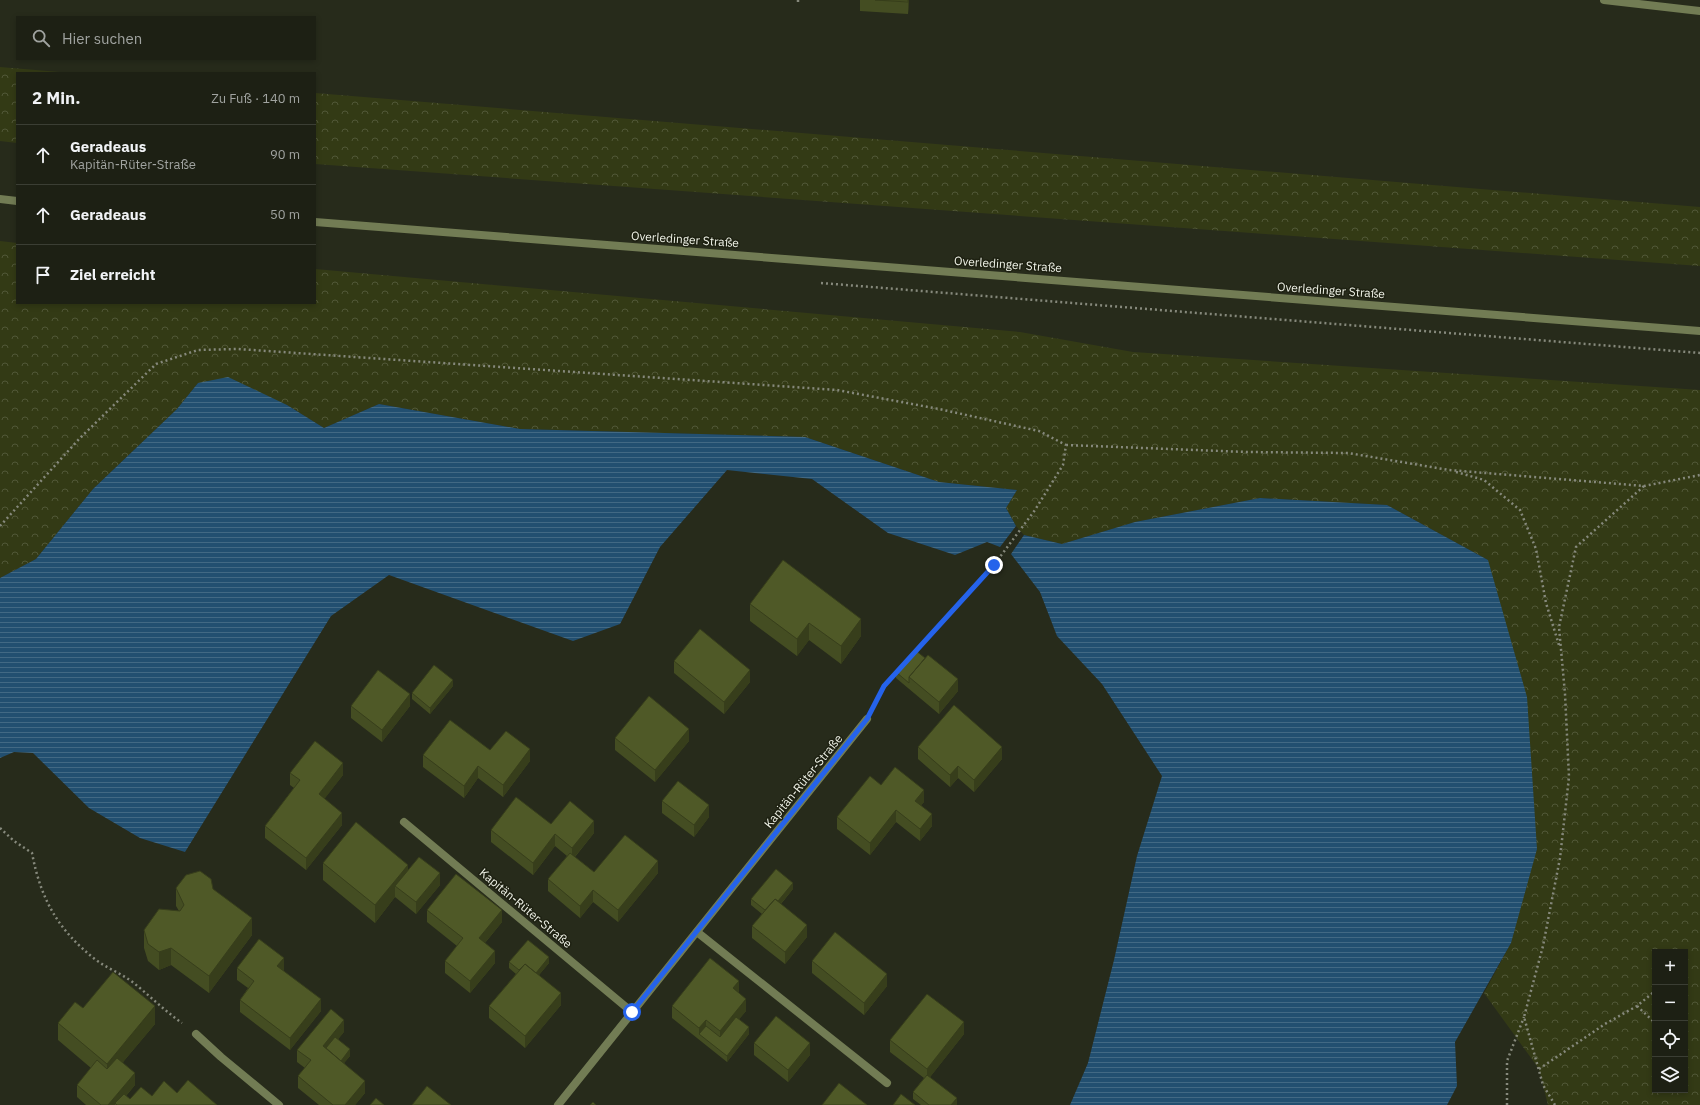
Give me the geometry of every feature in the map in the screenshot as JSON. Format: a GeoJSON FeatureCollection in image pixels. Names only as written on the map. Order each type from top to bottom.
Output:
{"type":"FeatureCollection","features":[{"type":"Feature","properties":{"kind":"street"},"geometry":{"type":"LineString","coordinates":[[1604,0],[1700,11]]}},
{"type":"Feature","properties":{"kind":"street"},"geometry":{"type":"LineString","coordinates":[[0,199],[16,201]]}},
{"type":"Feature","properties":{"kind":"street","name":"Overledinger Straße"},"geometry":{"type":"LineString","coordinates":[[316,222],[1700,330]]}},
{"type":"Feature","properties":{"kind":"street","name":"Kapitän-Rüter-Straße"},"geometry":{"type":"LineString","coordinates":[[558,1105],[867,719]]}},
{"type":"Feature","properties":{"kind":"street","name":"Kapitän-Rüter-Straße"},"geometry":{"type":"LineString","coordinates":[[404,822],[632,1012]]}},
{"type":"Feature","properties":{"kind":"street"},"geometry":{"type":"LineString","coordinates":[[697,932],[887,1083]]}},
{"type":"Feature","properties":{"kind":"street"},"geometry":{"type":"LineString","coordinates":[[196,1034],[221,1057],[279,1105]]}},
{"type":"Feature","properties":{"kind":"path"},"geometry":{"type":"LineString","coordinates":[[814,282],[1700,353]]}},
{"type":"Feature","properties":{"kind":"path"},"geometry":{"type":"LineString","coordinates":[[0,526],[80,438],[156,364],[198,350],[238,348],[837,390],[939,409],[1039,431],[1066,445],[1247,452],[1348,453],[1450,470],[1644,486],[1700,474]]}},
{"type":"Feature","properties":{"kind":"path"},"geometry":{"type":"LineString","coordinates":[[910,657],[994,565],[1035,510],[1063,465],[1066,445]]}},
{"type":"Feature","properties":{"kind":"path"},"geometry":{"type":"LineString","coordinates":[[1450,470],[1484,480],[1520,510],[1536,549],[1546,603],[1561,649]]}},
{"type":"Feature","properties":{"kind":"path"},"geometry":{"type":"LineString","coordinates":[[1507,1105],[1507,1061],[1524,1017],[1543,946],[1560,858],[1569,777],[1565,694],[1559,627],[1576,547],[1644,486]]}},
{"type":"Feature","properties":{"kind":"path"},"geometry":{"type":"LineString","coordinates":[[867,719],[884,686],[900,669]]}},
{"type":"Feature","properties":{"kind":"path"},"geometry":{"type":"LineString","coordinates":[[0,828],[14,841],[32,853],[36,877],[46,900],[54,915],[70,935],[97,961],[134,983],[165,1011],[196,1034]]}},
{"type":"Feature","properties":{"kind":"path"},"geometry":{"type":"LineString","coordinates":[[1539,1069],[1605,1024],[1637,1006],[1652,994]]}},
{"type":"Feature","properties":{"kind":"path"},"geometry":{"type":"LineString","coordinates":[[1637,1006],[1653,1021]]}},
{"type":"Feature","properties":{"kind":"path"},"geometry":{"type":"LineString","coordinates":[[1524,1017],[1543,1084],[1555,1105]]}},
{"type":"Feature","properties":{"kind":"green space"},"geometry":{"type":"Polygon","coordinates":[[[0,67],[59,72],[16,72],[16,143],[0,141],[0,67]]]}},
{"type":"Feature","properties":{"kind":"green space"},"geometry":{"type":"Polygon","coordinates":[[[316,93],[1700,207],[1700,266],[316,164],[316,93]]]}},
{"type":"Feature","properties":{"kind":"green space"},"geometry":{"type":"Polygon","coordinates":[[[0,241],[16,243],[16,304],[316,304],[316,269],[1020,332],[1133,352],[1700,390],[1700,1105],[1548,1105],[1539,1069],[1484,993],[1511,943],[1488,560],[1387,505],[1260,498],[1135,522],[1062,544],[1024,535],[1016,526],[1006,508],[1017,490],[939,482],[805,437],[520,429],[379,404],[324,428],[287,405],[198,383],[177,409],[93,489],[36,559],[0,578],[0,241]]]}},
{"type":"Feature","properties":{"kind":"water"},"geometry":{"type":"Polygon","coordinates":[[[228,377],[287,405],[324,428],[379,404],[520,429],[805,437],[939,482],[1017,490],[1006,508],[1016,526],[1000,547],[987,542],[955,555],[888,533],[812,479],[727,470],[660,547],[620,624],[573,641],[389,575],[331,616],[185,852],[140,838],[89,808],[33,753],[14,752],[0,758],[0,578],[36,559],[93,489],[177,409],[198,383],[228,377]]]}},
{"type":"Feature","properties":{"kind":"water"},"geometry":{"type":"Polygon","coordinates":[[[1260,498],[1387,505],[1488,560],[1527,697],[1537,849],[1511,943],[1455,1042],[1457,1086],[1447,1105],[1070,1105],[1088,1063],[1114,960],[1137,856],[1162,776],[1102,684],[1057,636],[1040,592],[1011,554],[1024,535],[1062,544],[1135,522],[1260,498]]]}},
{"type":"Feature","properties":{"kind":"building"},"geometry":{"type":"Polygon","coordinates":[[[875,0],[908,0],[908,2],[875,0]]]}},
{"type":"Feature","properties":{"kind":"building"},"geometry":{"type":"Polygon","coordinates":[[[783,560],[861,619],[841,646],[809,623],[797,639],[750,604],[783,560]]]}},
{"type":"Feature","properties":{"kind":"building"},"geometry":{"type":"Polygon","coordinates":[[[700,629],[750,670],[724,702],[674,661],[700,629]]]}},
{"type":"Feature","properties":{"kind":"building"},"geometry":{"type":"Polygon","coordinates":[[[915,650],[925,658],[909,677],[909,683],[896,672],[915,650]]]}},
{"type":"Feature","properties":{"kind":"building"},"geometry":{"type":"Polygon","coordinates":[[[928,655],[958,679],[939,702],[909,677],[928,655]]]}},
{"type":"Feature","properties":{"kind":"building"},"geometry":{"type":"Polygon","coordinates":[[[434,665],[453,680],[430,708],[412,693],[434,665]]]}},
{"type":"Feature","properties":{"kind":"building"},"geometry":{"type":"Polygon","coordinates":[[[378,670],[410,694],[382,730],[351,706],[378,670]]]}},
{"type":"Feature","properties":{"kind":"building"},"geometry":{"type":"Polygon","coordinates":[[[649,696],[689,729],[655,770],[615,738],[649,696]]]}},
{"type":"Feature","properties":{"kind":"building"},"geometry":{"type":"Polygon","coordinates":[[[954,705],[1002,747],[974,780],[958,766],[950,775],[918,747],[954,705]]]}},
{"type":"Feature","properties":{"kind":"building"},"geometry":{"type":"Polygon","coordinates":[[[450,720],[490,750],[506,731],[530,749],[503,785],[478,766],[464,786],[423,755],[450,720]]]}},
{"type":"Feature","properties":{"kind":"building"},"geometry":{"type":"Polygon","coordinates":[[[315,741],[343,763],[319,794],[342,813],[306,858],[265,826],[300,780],[290,773],[315,741]]]}},
{"type":"Feature","properties":{"kind":"building"},"geometry":{"type":"Polygon","coordinates":[[[895,767],[924,790],[915,801],[932,814],[920,829],[896,810],[870,843],[837,817],[870,776],[881,785],[895,767]]]}},
{"type":"Feature","properties":{"kind":"building"},"geometry":{"type":"Polygon","coordinates":[[[678,781],[709,805],[694,825],[662,801],[678,781]]]}},
{"type":"Feature","properties":{"kind":"building"},"geometry":{"type":"Polygon","coordinates":[[[516,797],[551,824],[570,801],[594,821],[572,848],[555,834],[533,863],[491,830],[516,797]]]}},
{"type":"Feature","properties":{"kind":"building"},"geometry":{"type":"Polygon","coordinates":[[[356,822],[408,865],[375,905],[323,863],[356,822]]]}},
{"type":"Feature","properties":{"kind":"building"},"geometry":{"type":"Polygon","coordinates":[[[625,835],[658,861],[618,910],[593,890],[580,906],[548,879],[570,853],[594,872],[625,835]]]}},
{"type":"Feature","properties":{"kind":"building"},"geometry":{"type":"Polygon","coordinates":[[[419,857],[440,873],[416,902],[395,886],[419,857]]]}},
{"type":"Feature","properties":{"kind":"building"},"geometry":{"type":"Polygon","coordinates":[[[776,869],[793,883],[778,901],[775,899],[765,910],[751,899],[776,869]]]}},
{"type":"Feature","properties":{"kind":"building"},"geometry":{"type":"Polygon","coordinates":[[[200,871],[211,879],[213,889],[252,918],[209,976],[171,948],[159,952],[148,944],[144,930],[159,909],[180,911],[184,905],[176,888],[186,875],[200,871]]]}},
{"type":"Feature","properties":{"kind":"building"},"geometry":{"type":"Polygon","coordinates":[[[456,874],[502,910],[479,938],[495,951],[470,981],[445,961],[463,938],[427,910],[456,874]]]}},
{"type":"Feature","properties":{"kind":"building"},"geometry":{"type":"Polygon","coordinates":[[[775,899],[807,925],[785,952],[752,926],[775,899]]]}},
{"type":"Feature","properties":{"kind":"building"},"geometry":{"type":"Polygon","coordinates":[[[835,932],[887,974],[864,1003],[812,961],[835,932]]]}},
{"type":"Feature","properties":{"kind":"building"},"geometry":{"type":"Polygon","coordinates":[[[259,939],[284,958],[277,966],[321,999],[290,1038],[240,1000],[254,981],[237,968],[259,939]]]}},
{"type":"Feature","properties":{"kind":"building"},"geometry":{"type":"Polygon","coordinates":[[[528,940],[549,957],[536,973],[525,964],[519,970],[509,962],[528,940]]]}},
{"type":"Feature","properties":{"kind":"building"},"geometry":{"type":"Polygon","coordinates":[[[710,958],[739,981],[733,988],[746,999],[720,1031],[706,1020],[699,1028],[672,1006],[710,958]]]}},
{"type":"Feature","properties":{"kind":"building"},"geometry":{"type":"Polygon","coordinates":[[[525,964],[561,993],[525,1036],[489,1006],[525,964]]]}},
{"type":"Feature","properties":{"kind":"building"},"geometry":{"type":"Polygon","coordinates":[[[113,972],[155,1006],[107,1064],[58,1023],[75,1002],[83,1008],[113,972]]]}},
{"type":"Feature","properties":{"kind":"building"},"geometry":{"type":"Polygon","coordinates":[[[927,994],[964,1022],[927,1069],[890,1040],[927,994]]]}},
{"type":"Feature","properties":{"kind":"building"},"geometry":{"type":"Polygon","coordinates":[[[331,1009],[344,1020],[323,1046],[365,1081],[345,1105],[333,1105],[298,1076],[311,1060],[297,1050],[331,1009]]]}},
{"type":"Feature","properties":{"kind":"building"},"geometry":{"type":"Polygon","coordinates":[[[776,1016],[810,1043],[788,1070],[754,1043],[776,1016]]]}},
{"type":"Feature","properties":{"kind":"building"},"geometry":{"type":"Polygon","coordinates":[[[736,1017],[749,1027],[727,1056],[699,1034],[706,1026],[720,1037],[736,1017]]]}},
{"type":"Feature","properties":{"kind":"building"},"geometry":{"type":"Polygon","coordinates":[[[335,1037],[350,1049],[341,1061],[326,1048],[335,1037]]]}},
{"type":"Feature","properties":{"kind":"building"},"geometry":{"type":"Polygon","coordinates":[[[117,1058],[135,1073],[108,1105],[101,1105],[77,1085],[97,1060],[107,1069],[117,1058]]]}},
{"type":"Feature","properties":{"kind":"building"},"geometry":{"type":"Polygon","coordinates":[[[927,1075],[957,1098],[951,1105],[929,1105],[913,1092],[927,1075]]]}},
{"type":"Feature","properties":{"kind":"building"},"geometry":{"type":"Polygon","coordinates":[[[188,1080],[217,1105],[117,1105],[115,1103],[124,1094],[130,1099],[141,1087],[152,1096],[164,1081],[177,1093],[188,1080]]]}},
{"type":"Feature","properties":{"kind":"building"},"geometry":{"type":"Polygon","coordinates":[[[839,1083],[867,1105],[822,1105],[839,1083]]]}},
{"type":"Feature","properties":{"kind":"building"},"geometry":{"type":"Polygon","coordinates":[[[427,1086],[451,1105],[412,1105],[427,1086]]]}},
{"type":"Feature","properties":{"kind":"building"},"geometry":{"type":"Polygon","coordinates":[[[901,1094],[915,1105],[893,1105],[901,1094]]]}},
{"type":"Feature","properties":{"kind":"building"},"geometry":{"type":"Polygon","coordinates":[[[376,1098],[384,1105],[370,1105],[376,1098]]]}},
{"type":"Feature","properties":{"kind":"route"},"geometry":{"type":"LineString","coordinates":[[632,1012],[867,719],[884,686],[994,565]]}}]}
